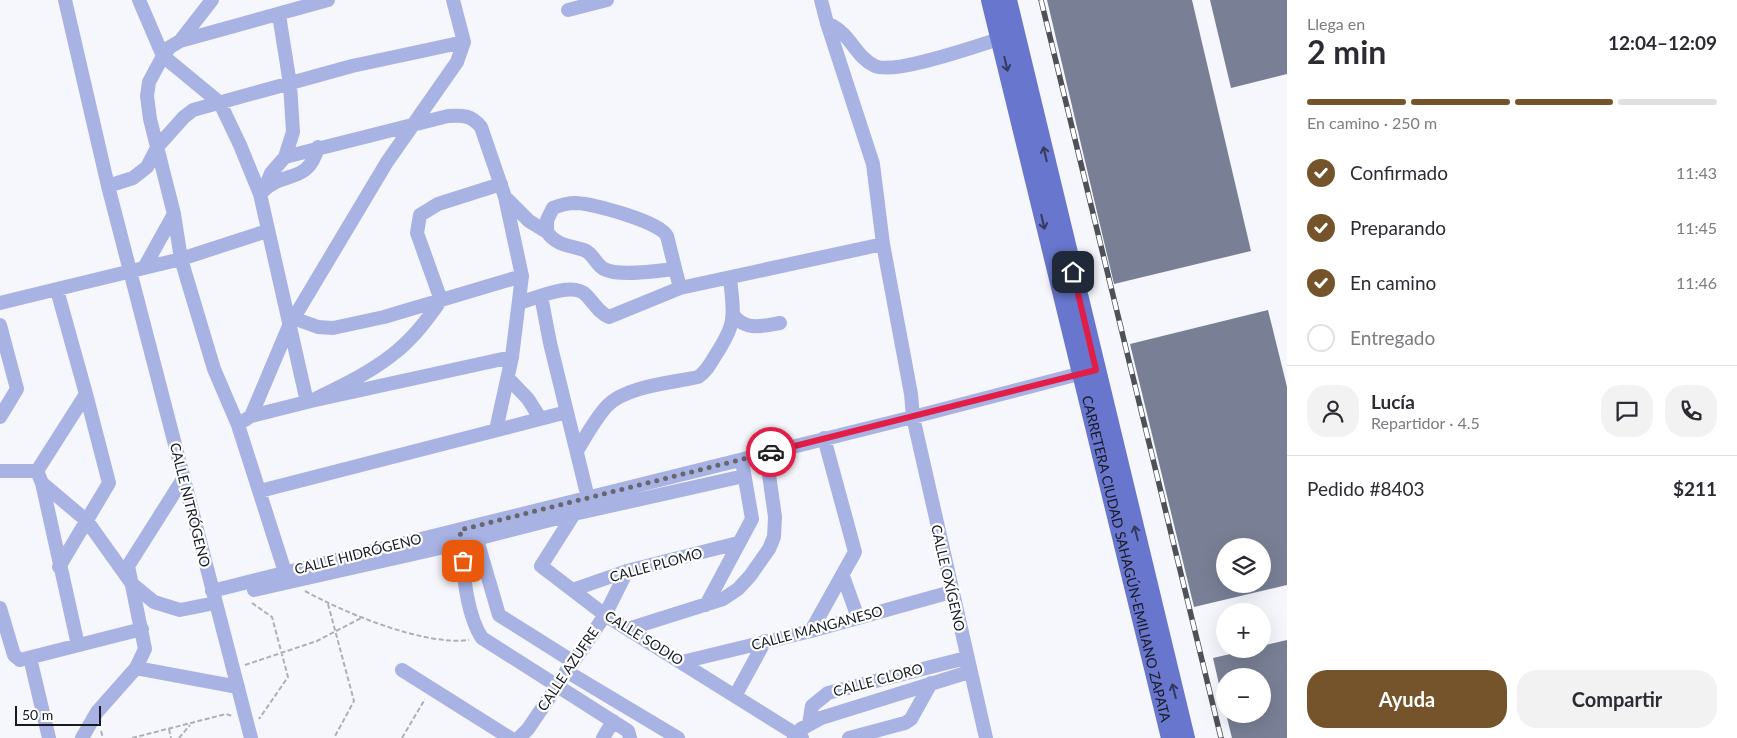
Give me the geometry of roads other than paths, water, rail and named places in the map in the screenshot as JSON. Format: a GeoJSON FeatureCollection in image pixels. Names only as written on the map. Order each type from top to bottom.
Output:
{"type":"FeatureCollection","features":[{"type":"Feature","properties":{"kind":"main road","name":"CARRETERA CIUDAD SAHAGÚN-EMILIANO ZAPATA"},"geometry":{"type":"LineString","coordinates":[[990,0],[1186,738]]}},
{"type":"Feature","properties":{"kind":"main road","name":"CARRETERA CIUDAD SAHAGÚN-EMILIANO ZAPATA"},"geometry":{"type":"LineString","coordinates":[[1008,0],[1170,738]]}},
{"type":"Feature","properties":{"kind":"street","name":"CALLE NITRÓGENO"},"geometry":{"type":"LineString","coordinates":[[65,0],[108,186],[137,270],[183,479],[251,735]]}},
{"type":"Feature","properties":{"kind":"street"},"geometry":{"type":"LineString","coordinates":[[139,0],[163,56],[220,103],[263,191],[267,231],[309,401]]}},
{"type":"Feature","properties":{"kind":"street"},"geometry":{"type":"LineString","coordinates":[[180,41],[212,0]]}},
{"type":"Feature","properties":{"kind":"street"},"geometry":{"type":"LineString","coordinates":[[251,416],[291,322],[346,228],[457,62],[464,42],[453,0]]}},
{"type":"Feature","properties":{"kind":"street"},"geometry":{"type":"LineString","coordinates":[[568,10],[607,0]]}},
{"type":"Feature","properties":{"kind":"street","name":"CALLE OXÍGENO"},"geometry":{"type":"LineString","coordinates":[[821,0],[874,164],[883,244],[911,394],[913,418],[966,658],[986,738]]}},
{"type":"Feature","properties":{"kind":"street"},"geometry":{"type":"LineString","coordinates":[[286,577],[238,425],[214,369],[181,259],[174,214],[150,119],[147,96],[150,82],[163,56],[170,47],[180,41],[323,1]]}},
{"type":"Feature","properties":{"kind":"street"},"geometry":{"type":"LineString","coordinates":[[263,191],[271,173],[285,157],[293,132],[290,84],[278,15]]}},
{"type":"Feature","properties":{"kind":"street"},"geometry":{"type":"LineString","coordinates":[[827,23],[839,28],[868,61],[882,68],[938,58],[1000,39]]}},
{"type":"Feature","properties":{"kind":"street"},"geometry":{"type":"LineString","coordinates":[[108,186],[133,178],[147,167],[158,146],[184,117],[193,110],[377,60],[464,42]]}},
{"type":"Feature","properties":{"kind":"street"},"geometry":{"type":"LineString","coordinates":[[285,157],[318,147],[414,124],[463,115],[474,119],[481,127],[503,191],[522,276],[512,357],[496,430]]}},
{"type":"Feature","properties":{"kind":"street"},"geometry":{"type":"LineString","coordinates":[[263,191],[305,170],[315,158],[318,147]]}},
{"type":"Feature","properties":{"kind":"street"},"geometry":{"type":"LineString","coordinates":[[503,191],[529,221],[547,232],[560,244],[590,253],[601,268],[608,271],[637,272],[674,269]]}},
{"type":"Feature","properties":{"kind":"street"},"geometry":{"type":"LineString","coordinates":[[441,300],[417,233],[420,215],[438,204],[503,191]]}},
{"type":"Feature","properties":{"kind":"street"},"geometry":{"type":"LineString","coordinates":[[547,232],[547,220],[553,208],[574,203],[591,205],[642,221],[662,230],[667,236],[680,288]]}},
{"type":"Feature","properties":{"kind":"street"},"geometry":{"type":"LineString","coordinates":[[137,270],[174,214]]}},
{"type":"Feature","properties":{"kind":"street"},"geometry":{"type":"LineString","coordinates":[[0,302],[181,259],[267,231]]}},
{"type":"Feature","properties":{"kind":"street"},"geometry":{"type":"LineString","coordinates":[[519,304],[541,296],[580,289],[603,314],[609,317],[680,288],[883,244]]}},
{"type":"Feature","properties":{"kind":"street"},"geometry":{"type":"LineString","coordinates":[[291,322],[333,328],[441,300],[522,276]]}},
{"type":"Feature","properties":{"kind":"street"},"geometry":{"type":"LineString","coordinates":[[577,451],[600,414],[621,396],[698,377],[704,373],[731,331],[734,316],[730,278]]}},
{"type":"Feature","properties":{"kind":"street"},"geometry":{"type":"LineString","coordinates":[[57,290],[109,484],[60,567]]}},
{"type":"Feature","properties":{"kind":"street"},"geometry":{"type":"LineString","coordinates":[[541,296],[588,498]]}},
{"type":"Feature","properties":{"kind":"street"},"geometry":{"type":"LineString","coordinates":[[309,401],[358,377],[392,356],[421,328],[441,300]]}},
{"type":"Feature","properties":{"kind":"street"},"geometry":{"type":"LineString","coordinates":[[734,316],[749,327],[780,323]]}},
{"type":"Feature","properties":{"kind":"street"},"geometry":{"type":"LineString","coordinates":[[0,325],[17,389],[0,417]]}},
{"type":"Feature","properties":{"kind":"street"},"geometry":{"type":"LineString","coordinates":[[238,425],[251,416],[309,401],[512,357]]}},
{"type":"Feature","properties":{"kind":"street","name":"CALLE HIDRÓGENO"},"geometry":{"type":"LineString","coordinates":[[214,598],[286,577],[456,540],[588,498],[824,438],[913,418],[1088,371]]}},
{"type":"Feature","properties":{"kind":"street"},"geometry":{"type":"LineString","coordinates":[[508,378],[528,399],[540,418]]}},
{"type":"Feature","properties":{"kind":"street"},"geometry":{"type":"LineString","coordinates":[[78,645],[39,477],[86,394]]}},
{"type":"Feature","properties":{"kind":"street"},"geometry":{"type":"LineString","coordinates":[[260,491],[567,412]]}},
{"type":"Feature","properties":{"kind":"street"},"geometry":{"type":"LineString","coordinates":[[811,631],[853,557],[853,543],[824,438]]}},
{"type":"Feature","properties":{"kind":"street"},"geometry":{"type":"LineString","coordinates":[[628,629],[723,599],[738,590],[769,549],[774,537],[775,517],[766,453]]}},
{"type":"Feature","properties":{"kind":"street"},"geometry":{"type":"LineString","coordinates":[[706,605],[752,518],[742,459]]}},
{"type":"Feature","properties":{"kind":"street"},"geometry":{"type":"LineString","coordinates":[[0,471],[39,477],[87,521],[132,584],[154,602],[180,610],[214,598],[237,594],[286,577],[456,540],[477,540],[574,514],[744,476]]}},
{"type":"Feature","properties":{"kind":"street"},"geometry":{"type":"LineString","coordinates":[[82,738],[97,712],[136,668],[145,649],[128,566],[183,479]]}},
{"type":"Feature","properties":{"kind":"street","name":"CALLE SODIO"},"geometry":{"type":"LineString","coordinates":[[574,514],[541,566],[575,589],[605,615],[682,662],[797,737]]}},
{"type":"Feature","properties":{"kind":"street"},"geometry":{"type":"LineString","coordinates":[[456,540],[471,613],[475,627],[482,638],[613,721],[629,735]]}},
{"type":"Feature","properties":{"kind":"street"},"geometry":{"type":"LineString","coordinates":[[477,540],[498,615],[569,666],[678,738]]}},
{"type":"Feature","properties":{"kind":"street","name":"CALLE PLOMO"},"geometry":{"type":"LineString","coordinates":[[575,589],[627,571],[738,543]]}},
{"type":"Feature","properties":{"kind":"street","name":"CALLE AZUFRE"},"geometry":{"type":"LineString","coordinates":[[519,738],[528,729],[605,615],[627,571]]}},
{"type":"Feature","properties":{"kind":"street"},"geometry":{"type":"LineString","coordinates":[[843,576],[858,618]]}},
{"type":"Feature","properties":{"kind":"street","name":"CALLE MANGANESO"},"geometry":{"type":"LineString","coordinates":[[682,662],[811,631],[951,592]]}},
{"type":"Feature","properties":{"kind":"street"},"geometry":{"type":"LineString","coordinates":[[0,608],[14,655],[20,660],[142,629]]}},
{"type":"Feature","properties":{"kind":"street"},"geometry":{"type":"LineString","coordinates":[[735,696],[766,641]]}},
{"type":"Feature","properties":{"kind":"street"},"geometry":{"type":"LineString","coordinates":[[30,658],[49,738]]}},
{"type":"Feature","properties":{"kind":"street","name":"CALLE CLORO"},"geometry":{"type":"LineString","coordinates":[[809,724],[812,706],[828,693],[966,658]]}},
{"type":"Feature","properties":{"kind":"street"},"geometry":{"type":"LineString","coordinates":[[136,668],[238,687]]}},
{"type":"Feature","properties":{"kind":"street"},"geometry":{"type":"LineString","coordinates":[[402,670],[510,738]]}},
{"type":"Feature","properties":{"kind":"street"},"geometry":{"type":"LineString","coordinates":[[797,737],[809,724],[846,709],[970,672]]}},
{"type":"Feature","properties":{"kind":"street"},"geometry":{"type":"LineString","coordinates":[[849,738],[905,723],[911,719],[930,683]]}},
{"type":"Feature","properties":{"kind":"street"},"geometry":{"type":"LineString","coordinates":[[603,738],[613,721]]}},
{"type":"Feature","properties":{"kind":"railway"},"geometry":{"type":"LineString","coordinates":[[1041,0],[1221,738]]}}]}
